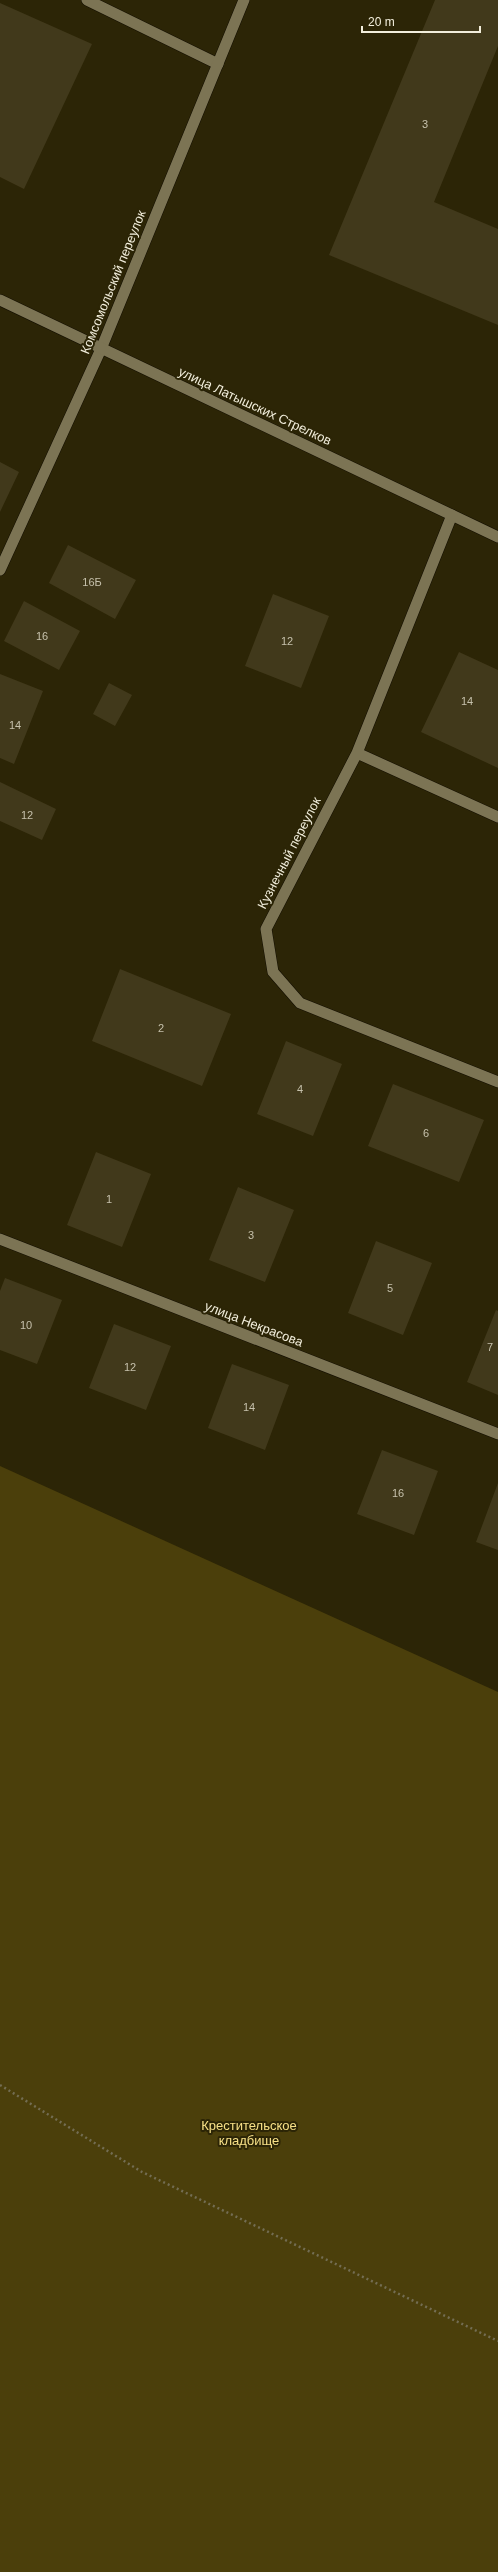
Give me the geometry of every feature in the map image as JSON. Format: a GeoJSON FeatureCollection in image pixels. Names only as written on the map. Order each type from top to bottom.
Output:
{"type":"FeatureCollection","features":[{"type":"Feature","properties":{"kind":"street"},"geometry":{"type":"LineString","coordinates":[[87,0],[218,64]]}},
{"type":"Feature","properties":{"kind":"street","name":"Комсомольский переулок"},"geometry":{"type":"LineString","coordinates":[[0,570],[101,349],[244,0]]}},
{"type":"Feature","properties":{"kind":"street","name":"улица Латышских Стрелков"},"geometry":{"type":"LineString","coordinates":[[0,300],[498,537]]}},
{"type":"Feature","properties":{"kind":"street","name":"Кузнечный переулок"},"geometry":{"type":"LineString","coordinates":[[452,515],[357,753],[266,929],[273,972],[300,1003],[498,1082]]}},
{"type":"Feature","properties":{"kind":"street"},"geometry":{"type":"LineString","coordinates":[[357,753],[498,817]]}},
{"type":"Feature","properties":{"kind":"street","name":"улица Некрасова"},"geometry":{"type":"LineString","coordinates":[[0,1239],[498,1434]]}},
{"type":"Feature","properties":{"kind":"path"},"geometry":{"type":"LineString","coordinates":[[0,2085],[142,2172],[498,2341]]}},
{"type":"Feature","properties":{"kind":"green space","name":"Крестительское кладбище"},"geometry":{"type":"Polygon","coordinates":[[[0,1466],[498,1692],[498,2572],[0,2572],[0,1466]]]}},
{"type":"Feature","properties":{"kind":"building"},"geometry":{"type":"Polygon","coordinates":[[[435,0],[498,0],[498,46],[434,202],[498,229],[498,325],[329,255],[435,0]]]}},
{"type":"Feature","properties":{"kind":"building"},"geometry":{"type":"Polygon","coordinates":[[[0,3],[92,44],[24,189],[0,177],[0,3]]]}},
{"type":"Feature","properties":{"kind":"building"},"geometry":{"type":"Polygon","coordinates":[[[0,462],[19,472],[0,512],[0,462]]]}},
{"type":"Feature","properties":{"kind":"building"},"geometry":{"type":"Polygon","coordinates":[[[68,545],[136,580],[115,619],[49,583],[68,545]]]}},
{"type":"Feature","properties":{"kind":"building"},"geometry":{"type":"Polygon","coordinates":[[[273,594],[329,616],[301,688],[245,666],[273,594]]]}},
{"type":"Feature","properties":{"kind":"building"},"geometry":{"type":"Polygon","coordinates":[[[24,601],[80,631],[59,670],[4,641],[24,601]]]}},
{"type":"Feature","properties":{"kind":"building"},"geometry":{"type":"Polygon","coordinates":[[[459,652],[498,670],[498,768],[421,732],[459,652]]]}},
{"type":"Feature","properties":{"kind":"building"},"geometry":{"type":"Polygon","coordinates":[[[0,674],[43,691],[14,764],[0,758],[0,674]]]}},
{"type":"Feature","properties":{"kind":"building"},"geometry":{"type":"Polygon","coordinates":[[[109,683],[132,695],[115,726],[93,714],[109,683]]]}},
{"type":"Feature","properties":{"kind":"building"},"geometry":{"type":"Polygon","coordinates":[[[0,782],[56,809],[42,840],[0,821],[0,782]]]}},
{"type":"Feature","properties":{"kind":"building"},"geometry":{"type":"Polygon","coordinates":[[[120,969],[231,1014],[202,1086],[92,1041],[120,969]]]}},
{"type":"Feature","properties":{"kind":"building"},"geometry":{"type":"Polygon","coordinates":[[[286,1041],[342,1064],[313,1136],[257,1114],[286,1041]]]}},
{"type":"Feature","properties":{"kind":"building"},"geometry":{"type":"Polygon","coordinates":[[[393,1084],[484,1120],[459,1182],[368,1146],[393,1084]]]}},
{"type":"Feature","properties":{"kind":"building"},"geometry":{"type":"Polygon","coordinates":[[[96,1152],[151,1174],[122,1247],[67,1225],[96,1152]]]}},
{"type":"Feature","properties":{"kind":"building"},"geometry":{"type":"Polygon","coordinates":[[[238,1187],[294,1210],[265,1282],[209,1260],[238,1187]]]}},
{"type":"Feature","properties":{"kind":"building"},"geometry":{"type":"Polygon","coordinates":[[[376,1241],[432,1263],[403,1335],[348,1313],[376,1241]]]}},
{"type":"Feature","properties":{"kind":"building"},"geometry":{"type":"Polygon","coordinates":[[[5,1278],[62,1300],[37,1364],[0,1350],[0,1291],[5,1278]]]}},
{"type":"Feature","properties":{"kind":"building"},"geometry":{"type":"Polygon","coordinates":[[[496,1310],[498,1311],[498,1395],[467,1382],[496,1310]]]}},
{"type":"Feature","properties":{"kind":"building"},"geometry":{"type":"Polygon","coordinates":[[[114,1324],[171,1346],[146,1410],[89,1388],[114,1324]]]}},
{"type":"Feature","properties":{"kind":"building"},"geometry":{"type":"Polygon","coordinates":[[[232,1364],[289,1385],[265,1450],[208,1428],[232,1364]]]}},
{"type":"Feature","properties":{"kind":"building"},"geometry":{"type":"Polygon","coordinates":[[[382,1450],[438,1471],[414,1535],[357,1514],[382,1450]]]}},
{"type":"Feature","properties":{"kind":"building"},"geometry":{"type":"Polygon","coordinates":[[[498,1483],[498,1550],[476,1542],[498,1483]]]}}]}
